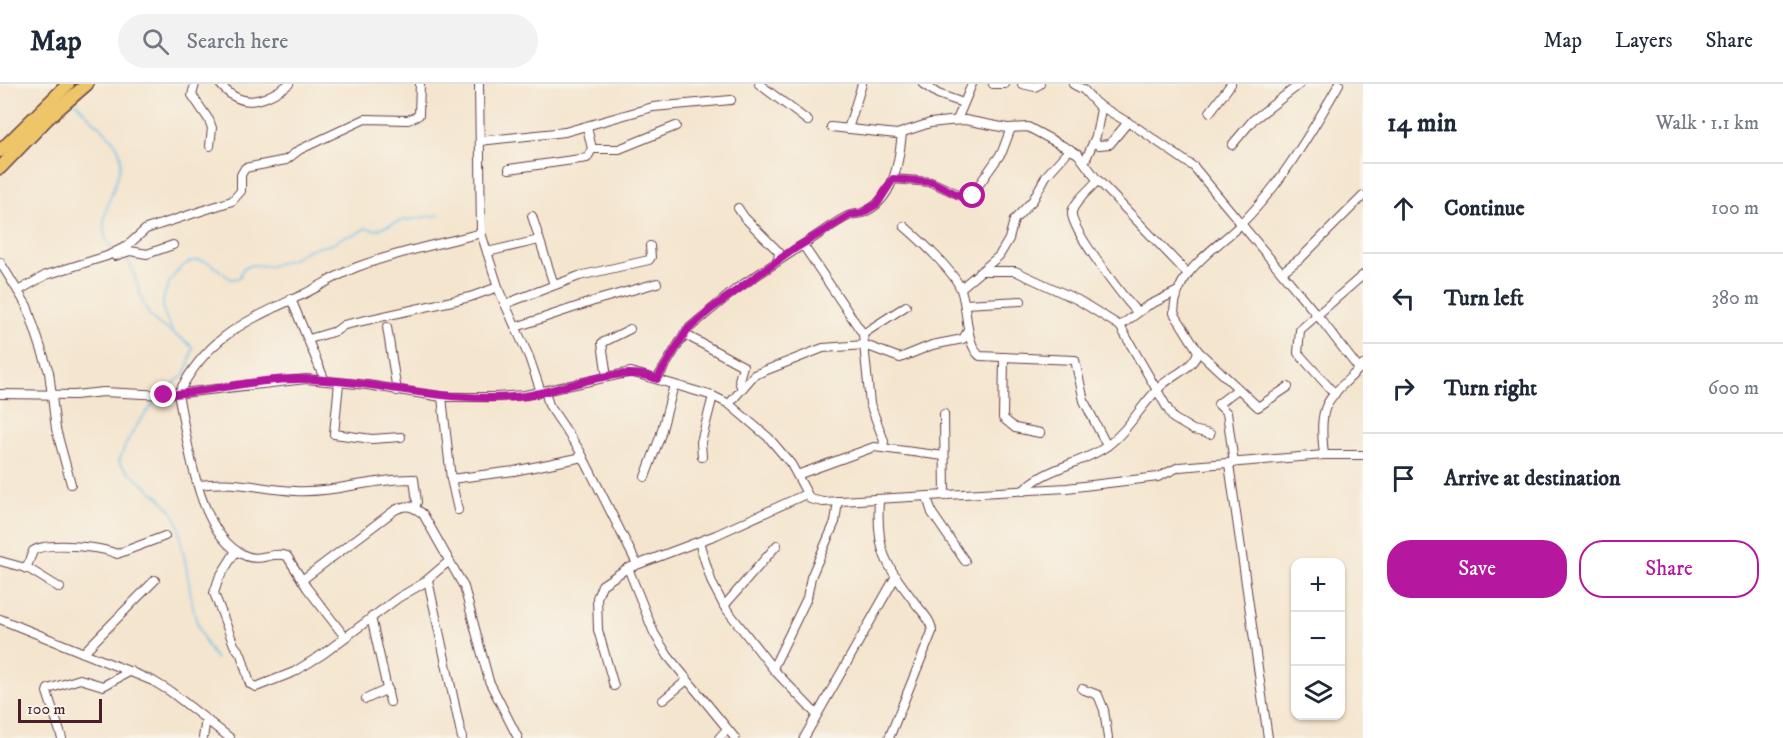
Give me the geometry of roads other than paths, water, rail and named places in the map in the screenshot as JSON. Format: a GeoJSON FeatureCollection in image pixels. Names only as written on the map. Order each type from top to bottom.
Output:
{"type":"FeatureCollection","features":[{"type":"Feature","properties":{"kind":"highway"},"geometry":{"type":"LineString","coordinates":[[0,168],[85,86]]}},
{"type":"Feature","properties":{"kind":"highway"},"geometry":{"type":"LineString","coordinates":[[0,152],[63,88]]}},
{"type":"Feature","properties":{"kind":"street"},"geometry":{"type":"LineString","coordinates":[[195,84],[192,95],[212,128],[210,146]]}},
{"type":"Feature","properties":{"kind":"street"},"geometry":{"type":"LineString","coordinates":[[220,84],[234,96],[252,103],[268,98],[289,84]]}},
{"type":"Feature","properties":{"kind":"street"},"geometry":{"type":"LineString","coordinates":[[18,291],[46,275],[128,248],[146,229],[236,198],[241,191],[242,171],[249,166],[286,160],[299,150],[365,119],[400,121],[415,118],[419,115],[420,84]]}},
{"type":"Feature","properties":{"kind":"street"},"geometry":{"type":"LineString","coordinates":[[479,84],[481,233],[498,286],[549,405],[583,457],[637,564]]}},
{"type":"Feature","properties":{"kind":"street"},"geometry":{"type":"LineString","coordinates":[[759,84],[773,88],[808,121]]}},
{"type":"Feature","properties":{"kind":"street"},"geometry":{"type":"LineString","coordinates":[[848,129],[862,84]]}},
{"type":"Feature","properties":{"kind":"street"},"geometry":{"type":"LineString","coordinates":[[923,84],[938,94],[963,103]]}},
{"type":"Feature","properties":{"kind":"street"},"geometry":{"type":"LineString","coordinates":[[957,120],[972,84]]}},
{"type":"Feature","properties":{"kind":"street"},"geometry":{"type":"LineString","coordinates":[[993,84],[1005,84]]}},
{"type":"Feature","properties":{"kind":"street"},"geometry":{"type":"LineString","coordinates":[[1022,84],[1035,87],[1040,84]]}},
{"type":"Feature","properties":{"kind":"street"},"geometry":{"type":"LineString","coordinates":[[1073,84],[1085,87],[1097,104],[1101,118],[1094,142],[1085,161]]}},
{"type":"Feature","properties":{"kind":"street"},"geometry":{"type":"LineString","coordinates":[[1210,112],[1231,84]]}},
{"type":"Feature","properties":{"kind":"street"},"geometry":{"type":"LineString","coordinates":[[1232,145],[1253,120],[1300,84]]}},
{"type":"Feature","properties":{"kind":"street"},"geometry":{"type":"LineString","coordinates":[[1288,387],[1258,407],[1198,351],[1174,312],[1178,291],[1187,273],[1241,224],[1274,187],[1304,145],[1339,84]]}},
{"type":"Feature","properties":{"kind":"street"},"geometry":{"type":"LineString","coordinates":[[480,141],[549,134],[587,127],[653,107],[731,99]]}},
{"type":"Feature","properties":{"kind":"street"},"geometry":{"type":"LineString","coordinates":[[1097,104],[1194,167],[1361,367],[1335,394],[1322,415],[1324,455]]}},
{"type":"Feature","properties":{"kind":"street"},"geometry":{"type":"LineString","coordinates":[[831,127],[902,134],[930,123],[957,120],[1011,128],[1028,128],[1070,149],[1085,161],[1098,180],[1187,273]]}},
{"type":"Feature","properties":{"kind":"street"},"geometry":{"type":"LineString","coordinates":[[1094,142],[1099,145],[1110,144],[1128,122]]}},
{"type":"Feature","properties":{"kind":"street"},"geometry":{"type":"LineString","coordinates":[[592,149],[619,149],[676,126]]}},
{"type":"Feature","properties":{"kind":"street"},"geometry":{"type":"LineString","coordinates":[[509,169],[577,160],[591,155],[592,149],[587,127]]}},
{"type":"Feature","properties":{"kind":"street"},"geometry":{"type":"LineString","coordinates":[[893,179],[932,182],[969,199],[1002,152],[1011,128]]}},
{"type":"Feature","properties":{"kind":"street"},"geometry":{"type":"LineString","coordinates":[[657,379],[684,334],[711,309],[778,260],[850,215],[862,213],[877,204],[893,179],[899,161],[902,134]]}},
{"type":"Feature","properties":{"kind":"street"},"geometry":{"type":"LineString","coordinates":[[961,288],[999,256],[1009,239],[1014,220],[1033,200],[1046,176],[1070,149]]}},
{"type":"Feature","properties":{"kind":"street"},"geometry":{"type":"LineString","coordinates":[[1098,180],[1074,209],[1073,219],[1088,248],[1137,312]]}},
{"type":"Feature","properties":{"kind":"street"},"geometry":{"type":"LineString","coordinates":[[1282,272],[1302,257],[1363,196]]}},
{"type":"Feature","properties":{"kind":"street"},"geometry":{"type":"LineString","coordinates":[[738,208],[744,218],[779,252],[778,260]]}},
{"type":"Feature","properties":{"kind":"street"},"geometry":{"type":"LineString","coordinates":[[532,216],[554,285]]}},
{"type":"Feature","properties":{"kind":"street"},"geometry":{"type":"LineString","coordinates":[[904,226],[924,243],[961,288],[968,332],[976,353],[980,356],[1075,360],[1084,401],[1107,446]]}},
{"type":"Feature","properties":{"kind":"street"},"geometry":{"type":"LineString","coordinates":[[345,637],[287,556],[280,554],[256,558],[236,551],[207,515],[178,394],[196,365],[227,333],[357,267],[481,233]]}},
{"type":"Feature","properties":{"kind":"street"},"geometry":{"type":"LineString","coordinates":[[487,252],[539,240]]}},
{"type":"Feature","properties":{"kind":"street"},"geometry":{"type":"LineString","coordinates":[[128,248],[147,254],[173,245]]}},
{"type":"Feature","properties":{"kind":"street"},"geometry":{"type":"LineString","coordinates":[[506,304],[606,268],[649,260],[650,246]]}},
{"type":"Feature","properties":{"kind":"street"},"geometry":{"type":"LineString","coordinates":[[801,246],[805,248],[863,334],[870,404],[884,441],[883,447]]}},
{"type":"Feature","properties":{"kind":"street"},"geometry":{"type":"LineString","coordinates":[[0,262],[27,306],[49,372],[60,451],[70,484]]}},
{"type":"Feature","properties":{"kind":"street"},"geometry":{"type":"LineString","coordinates":[[982,271],[1015,271],[1078,300],[1120,326],[1178,423],[1210,434]]}},
{"type":"Feature","properties":{"kind":"street"},"geometry":{"type":"LineString","coordinates":[[1335,394],[1298,353],[1300,330],[1363,276]]}},
{"type":"Feature","properties":{"kind":"street"},"geometry":{"type":"LineString","coordinates":[[516,327],[597,300],[657,284]]}},
{"type":"Feature","properties":{"kind":"street"},"geometry":{"type":"LineString","coordinates":[[309,339],[336,331],[344,325],[470,297],[498,286]]}},
{"type":"Feature","properties":{"kind":"street"},"geometry":{"type":"LineString","coordinates":[[1120,326],[1137,312],[1178,291]]}},
{"type":"Feature","properties":{"kind":"street"},"geometry":{"type":"LineString","coordinates":[[291,299],[325,381]]}},
{"type":"Feature","properties":{"kind":"street"},"geometry":{"type":"LineString","coordinates":[[965,304],[1021,301]]}},
{"type":"Feature","properties":{"kind":"street"},"geometry":{"type":"LineString","coordinates":[[863,334],[906,306]]}},
{"type":"Feature","properties":{"kind":"street"},"geometry":{"type":"LineString","coordinates":[[387,327],[397,391]]}},
{"type":"Feature","properties":{"kind":"street"},"geometry":{"type":"LineString","coordinates":[[607,377],[602,343],[630,328]]}},
{"type":"Feature","properties":{"kind":"street"},"geometry":{"type":"LineString","coordinates":[[729,404],[741,387],[754,375],[823,348],[865,345],[900,358],[932,345],[963,339],[968,332]]}},
{"type":"Feature","properties":{"kind":"street"},"geometry":{"type":"LineString","coordinates":[[684,334],[743,366],[739,380],[741,387]]}},
{"type":"Feature","properties":{"kind":"street"},"geometry":{"type":"LineString","coordinates":[[1023,492],[1031,483],[1055,469],[1107,446],[1157,390],[1194,361],[1198,351]]}},
{"type":"Feature","properties":{"kind":"street"},"geometry":{"type":"LineString","coordinates":[[1004,357],[1003,418],[1015,428],[1040,433]]}},
{"type":"Feature","properties":{"kind":"street"},"geometry":{"type":"LineString","coordinates":[[0,394],[51,395],[103,392],[164,395],[288,380],[325,381],[442,397],[495,397],[543,392],[631,372],[713,396],[729,404],[769,438],[797,475],[810,499],[823,502],[1023,492],[1140,480],[1158,477],[1179,467],[1324,455],[1363,455]]}},
{"type":"Feature","properties":{"kind":"street"},"geometry":{"type":"LineString","coordinates":[[339,383],[334,434],[372,439],[401,436]]}},
{"type":"Feature","properties":{"kind":"street"},"geometry":{"type":"LineString","coordinates":[[645,477],[660,437],[674,385]]}},
{"type":"Feature","properties":{"kind":"street"},"geometry":{"type":"LineString","coordinates":[[1238,389],[1218,404],[1227,413],[1231,464],[1268,738]]}},
{"type":"Feature","properties":{"kind":"street"},"geometry":{"type":"LineString","coordinates":[[702,457],[701,441],[713,396]]}},
{"type":"Feature","properties":{"kind":"street"},"geometry":{"type":"LineString","coordinates":[[442,397],[451,479],[458,510]]}},
{"type":"Feature","properties":{"kind":"street"},"geometry":{"type":"LineString","coordinates":[[945,414],[945,496]]}},
{"type":"Feature","properties":{"kind":"street"},"geometry":{"type":"LineString","coordinates":[[797,475],[861,450],[883,447],[944,456]]}},
{"type":"Feature","properties":{"kind":"street"},"geometry":{"type":"LineString","coordinates":[[451,479],[514,471],[583,457]]}},
{"type":"Feature","properties":{"kind":"street"},"geometry":{"type":"LineString","coordinates":[[199,485],[236,482],[305,491],[336,490],[387,479],[414,479],[413,505]]}},
{"type":"Feature","properties":{"kind":"street"},"geometry":{"type":"LineString","coordinates":[[614,687],[598,630],[597,598],[602,585],[628,568],[699,543],[806,494]]}},
{"type":"Feature","properties":{"kind":"street"},"geometry":{"type":"LineString","coordinates":[[927,497],[932,513],[965,561]]}},
{"type":"Feature","properties":{"kind":"street"},"geometry":{"type":"LineString","coordinates":[[879,500],[878,538],[881,550],[896,576],[928,620],[932,632],[889,738]]}},
{"type":"Feature","properties":{"kind":"street"},"geometry":{"type":"LineString","coordinates":[[773,668],[807,598],[811,577],[835,522],[838,501]]}},
{"type":"Feature","properties":{"kind":"street"},"geometry":{"type":"LineString","coordinates":[[413,505],[423,514],[464,587],[489,681],[518,738]]}},
{"type":"Feature","properties":{"kind":"street"},"geometry":{"type":"LineString","coordinates":[[302,580],[395,510],[413,505]]}},
{"type":"Feature","properties":{"kind":"street"},"geometry":{"type":"LineString","coordinates":[[26,568],[33,551],[41,547],[96,547],[117,554],[165,536]]}},
{"type":"Feature","properties":{"kind":"street"},"geometry":{"type":"LineString","coordinates":[[699,543],[712,583],[724,606],[773,668],[817,715]]}},
{"type":"Feature","properties":{"kind":"street"},"geometry":{"type":"LineString","coordinates":[[724,606],[777,545]]}},
{"type":"Feature","properties":{"kind":"street"},"geometry":{"type":"LineString","coordinates":[[236,551],[219,578],[214,593],[234,645],[241,654],[250,684],[256,687],[294,672],[428,580],[448,562]]}},
{"type":"Feature","properties":{"kind":"street"},"geometry":{"type":"LineString","coordinates":[[0,561],[26,568],[60,588]]}},
{"type":"Feature","properties":{"kind":"street"},"geometry":{"type":"LineString","coordinates":[[628,568],[654,633],[686,681],[735,738]]}},
{"type":"Feature","properties":{"kind":"street"},"geometry":{"type":"LineString","coordinates":[[804,738],[896,576]]}},
{"type":"Feature","properties":{"kind":"street"},"geometry":{"type":"LineString","coordinates":[[83,653],[155,580]]}},
{"type":"Feature","properties":{"kind":"street"},"geometry":{"type":"LineString","coordinates":[[428,580],[462,738]]}},
{"type":"Feature","properties":{"kind":"street"},"geometry":{"type":"LineString","coordinates":[[371,617],[390,702]]}},
{"type":"Feature","properties":{"kind":"street"},"geometry":{"type":"LineString","coordinates":[[0,619],[131,671],[171,692],[230,738]]}},
{"type":"Feature","properties":{"kind":"street"},"geometry":{"type":"LineString","coordinates":[[62,738],[48,689],[80,679],[104,686],[131,671]]}},
{"type":"Feature","properties":{"kind":"street"},"geometry":{"type":"LineString","coordinates":[[663,700],[686,681]]}},
{"type":"Feature","properties":{"kind":"street"},"geometry":{"type":"LineString","coordinates":[[366,699],[388,689]]}},
{"type":"Feature","properties":{"kind":"street"},"geometry":{"type":"LineString","coordinates":[[1082,689],[1098,695],[1102,703],[1108,738]]}},
{"type":"Feature","properties":{"kind":"street"},"geometry":{"type":"LineString","coordinates":[[203,738],[206,719]]}},
{"type":"Feature","properties":{"kind":"street"},"geometry":{"type":"LineString","coordinates":[[718,738],[727,729]]}},
{"type":"Feature","properties":{"kind":"waterway"},"geometry":{"type":"LineString","coordinates":[[76,102],[110,136],[120,152],[120,170],[108,206],[104,229],[106,240],[113,248]]}},
{"type":"Feature","properties":{"kind":"waterway"},"geometry":{"type":"LineString","coordinates":[[172,330],[165,317],[163,300],[174,275],[188,263],[204,261],[231,279],[239,278],[243,268],[252,265],[269,266],[290,260],[310,249],[333,244],[345,236],[354,235],[366,228],[375,230],[400,221],[439,215]]}},
{"type":"Feature","properties":{"kind":"waterway"},"geometry":{"type":"LineString","coordinates":[[124,255],[132,268],[144,304],[151,317],[193,348],[186,373],[165,391]]}},
{"type":"Feature","properties":{"kind":"waterway"},"geometry":{"type":"LineString","coordinates":[[160,397],[135,428],[119,462],[158,496],[177,520],[196,619],[200,632],[216,659]]}}]}
